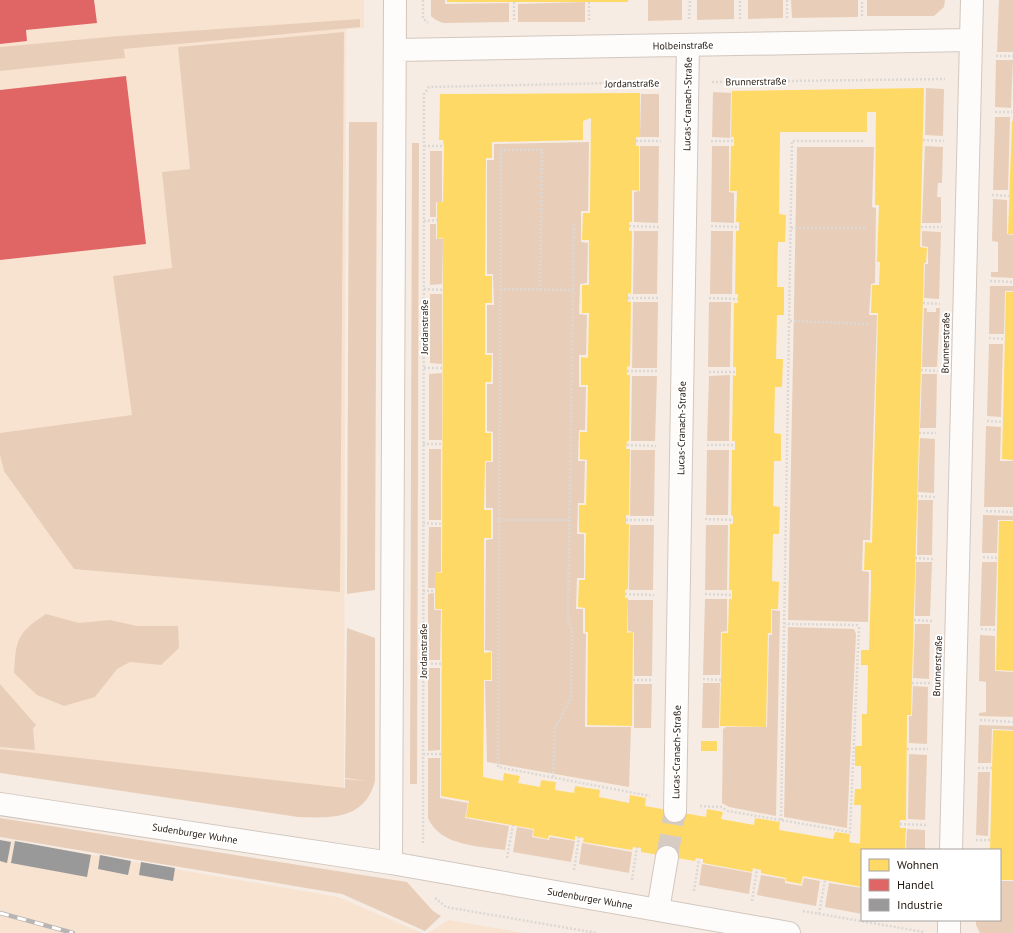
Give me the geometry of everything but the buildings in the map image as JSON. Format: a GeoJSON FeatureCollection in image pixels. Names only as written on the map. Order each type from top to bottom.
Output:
{"type":"FeatureCollection","features":[{"type":"Feature","properties":{"kind":"street"},"geometry":{"type":"LineString","coordinates":[[391,862],[396,50],[395,0]]}},
{"type":"Feature","properties":{"kind":"street","name":"Brunnerstraße"},"geometry":{"type":"LineString","coordinates":[[951,849],[972,0]]}},
{"type":"Feature","properties":{"kind":"street","name":"Holbeinstraße"},"geometry":{"type":"LineString","coordinates":[[396,50],[970,40]]}},
{"type":"Feature","properties":{"kind":"street","name":"Lucas-Cranach-Straße"},"geometry":{"type":"LineString","coordinates":[[685,808],[696,82],[688,46]]}},
{"type":"Feature","properties":{"kind":"street","name":"Sudenburger Wuhne"},"geometry":{"type":"LineString","coordinates":[[0,804],[391,862],[789,933]]}},
{"type":"Feature","properties":{"kind":"street"},"geometry":{"type":"LineString","coordinates":[[658,910],[667,857]]}},
{"type":"Feature","properties":{"kind":"street"},"geometry":{"type":"LineString","coordinates":[[949,921],[949,933]]}},
{"type":"Feature","properties":{"kind":"path"},"geometry":{"type":"LineString","coordinates":[[424,0],[423,18],[429,24]]}},
{"type":"Feature","properties":{"kind":"path"},"geometry":{"type":"LineString","coordinates":[[740,0],[740,25]]}},
{"type":"Feature","properties":{"kind":"path"},"geometry":{"type":"LineString","coordinates":[[787,0],[788,24]]}},
{"type":"Feature","properties":{"kind":"path"},"geometry":{"type":"LineString","coordinates":[[862,0],[862,22]]}},
{"type":"Feature","properties":{"kind":"path"},"geometry":{"type":"LineString","coordinates":[[514,2],[514,28]]}},
{"type":"Feature","properties":{"kind":"path"},"geometry":{"type":"LineString","coordinates":[[589,2],[590,28]]}},
{"type":"Feature","properties":{"kind":"path"},"geometry":{"type":"LineString","coordinates":[[992,56],[1013,56]]}},
{"type":"Feature","properties":{"kind":"path","name":"Brunnerstraße"},"geometry":{"type":"LineString","coordinates":[[696,82],[944,78],[948,81]]}},
{"type":"Feature","properties":{"kind":"path","name":"Jordanstraße"},"geometry":{"type":"LineString","coordinates":[[423,844],[424,94],[429,87],[696,82]]}},
{"type":"Feature","properties":{"kind":"path"},"geometry":{"type":"LineString","coordinates":[[990,111],[1012,112]]}},
{"type":"Feature","properties":{"kind":"path"},"geometry":{"type":"LineString","coordinates":[[923,140],[950,141]]}},
{"type":"Feature","properties":{"kind":"path"},"geometry":{"type":"LineString","coordinates":[[636,141],[667,142]]}},
{"type":"Feature","properties":{"kind":"path"},"geometry":{"type":"LineString","coordinates":[[704,141],[734,141]]}},
{"type":"Feature","properties":{"kind":"path"},"geometry":{"type":"LineString","coordinates":[[781,820],[792,141],[864,141]]}},
{"type":"Feature","properties":{"kind":"path"},"geometry":{"type":"LineString","coordinates":[[424,146],[444,146]]}},
{"type":"Feature","properties":{"kind":"path"},"geometry":{"type":"LineString","coordinates":[[540,290],[542,150],[501,150],[498,767],[650,795],[655,800]]}},
{"type":"Feature","properties":{"kind":"path"},"geometry":{"type":"LineString","coordinates":[[987,195],[1009,196]]}},
{"type":"Feature","properties":{"kind":"path"},"geometry":{"type":"LineString","coordinates":[[424,221],[437,220]]}},
{"type":"Feature","properties":{"kind":"path"},"geometry":{"type":"LineString","coordinates":[[553,777],[555,728],[571,698],[572,630],[568,618],[574,222]]}},
{"type":"Feature","properties":{"kind":"path"},"geometry":{"type":"LineString","coordinates":[[629,226],[666,227]]}},
{"type":"Feature","properties":{"kind":"path"},"geometry":{"type":"LineString","coordinates":[[704,226],[739,227]]}},
{"type":"Feature","properties":{"kind":"path"},"geometry":{"type":"LineString","coordinates":[[921,227],[948,227]]}},
{"type":"Feature","properties":{"kind":"path"},"geometry":{"type":"LineString","coordinates":[[791,228],[867,228]]}},
{"type":"Feature","properties":{"kind":"path"},"geometry":{"type":"LineString","coordinates":[[985,281],[1013,282]]}},
{"type":"Feature","properties":{"kind":"path"},"geometry":{"type":"LineString","coordinates":[[500,289],[573,290]]}},
{"type":"Feature","properties":{"kind":"path"},"geometry":{"type":"LineString","coordinates":[[424,290],[443,290]]}},
{"type":"Feature","properties":{"kind":"path"},"geometry":{"type":"LineString","coordinates":[[628,298],[665,298]]}},
{"type":"Feature","properties":{"kind":"path"},"geometry":{"type":"LineString","coordinates":[[703,298],[738,298]]}},
{"type":"Feature","properties":{"kind":"path"},"geometry":{"type":"LineString","coordinates":[[923,303],[946,304]]}},
{"type":"Feature","properties":{"kind":"path"},"geometry":{"type":"LineString","coordinates":[[790,321],[870,324]]}},
{"type":"Feature","properties":{"kind":"path"},"geometry":{"type":"LineString","coordinates":[[983,338],[1005,339]]}},
{"type":"Feature","properties":{"kind":"path"},"geometry":{"type":"LineString","coordinates":[[424,368],[443,368]]}},
{"type":"Feature","properties":{"kind":"path"},"geometry":{"type":"LineString","coordinates":[[921,370],[944,371]]}},
{"type":"Feature","properties":{"kind":"path"},"geometry":{"type":"LineString","coordinates":[[627,371],[664,372]]}},
{"type":"Feature","properties":{"kind":"path"},"geometry":{"type":"LineString","coordinates":[[702,372],[736,372]]}},
{"type":"Feature","properties":{"kind":"path"},"geometry":{"type":"LineString","coordinates":[[981,421],[1003,422]]}},
{"type":"Feature","properties":{"kind":"path"},"geometry":{"type":"LineString","coordinates":[[919,433],[943,434]]}},
{"type":"Feature","properties":{"kind":"path"},"geometry":{"type":"LineString","coordinates":[[423,444],[442,444]]}},
{"type":"Feature","properties":{"kind":"path"},"geometry":{"type":"LineString","coordinates":[[627,445],[663,446]]}},
{"type":"Feature","properties":{"kind":"path"},"geometry":{"type":"LineString","coordinates":[[700,446],[735,446]]}},
{"type":"Feature","properties":{"kind":"path"},"geometry":{"type":"LineString","coordinates":[[917,496],[941,497]]}},
{"type":"Feature","properties":{"kind":"path"},"geometry":{"type":"LineString","coordinates":[[985,511],[1013,512]]}},
{"type":"Feature","properties":{"kind":"path"},"geometry":{"type":"LineString","coordinates":[[699,519],[733,520]]}},
{"type":"Feature","properties":{"kind":"path"},"geometry":{"type":"LineString","coordinates":[[499,520],[569,520]]}},
{"type":"Feature","properties":{"kind":"path"},"geometry":{"type":"LineString","coordinates":[[626,520],[655,520]]}},
{"type":"Feature","properties":{"kind":"path"},"geometry":{"type":"LineString","coordinates":[[423,523],[442,524]]}},
{"type":"Feature","properties":{"kind":"path"},"geometry":{"type":"LineString","coordinates":[[976,557],[998,558]]}},
{"type":"Feature","properties":{"kind":"path"},"geometry":{"type":"LineString","coordinates":[[915,558],[940,559]]}},
{"type":"Feature","properties":{"kind":"path"},"geometry":{"type":"LineString","coordinates":[[423,591],[435,591]]}},
{"type":"Feature","properties":{"kind":"path"},"geometry":{"type":"LineString","coordinates":[[625,594],[660,595]]}},
{"type":"Feature","properties":{"kind":"path"},"geometry":{"type":"LineString","coordinates":[[698,594],[732,595]]}},
{"type":"Feature","properties":{"kind":"path"},"geometry":{"type":"LineString","coordinates":[[914,620],[938,621]]}},
{"type":"Feature","properties":{"kind":"path"},"geometry":{"type":"LineString","coordinates":[[685,808],[721,807],[728,811],[850,832],[860,632],[859,627],[857,625],[785,624]]}},
{"type":"Feature","properties":{"kind":"path"},"geometry":{"type":"LineString","coordinates":[[974,629],[997,630]]}},
{"type":"Feature","properties":{"kind":"path"},"geometry":{"type":"LineString","coordinates":[[423,663],[442,664]]}},
{"type":"Feature","properties":{"kind":"path"},"geometry":{"type":"LineString","coordinates":[[696,679],[721,680]]}},
{"type":"Feature","properties":{"kind":"path"},"geometry":{"type":"LineString","coordinates":[[633,680],[658,680]]}},
{"type":"Feature","properties":{"kind":"path"},"geometry":{"type":"LineString","coordinates":[[912,683],[936,683]]}},
{"type":"Feature","properties":{"kind":"path"},"geometry":{"type":"LineString","coordinates":[[973,720],[1013,722]]}},
{"type":"Feature","properties":{"kind":"path"},"geometry":{"type":"LineString","coordinates":[[907,749],[935,750]]}},
{"type":"Feature","properties":{"kind":"path"},"geometry":{"type":"LineString","coordinates":[[423,754],[441,754]]}},
{"type":"Feature","properties":{"kind":"path"},"geometry":{"type":"LineString","coordinates":[[973,767],[992,768]]}},
{"type":"Feature","properties":{"kind":"path"},"geometry":{"type":"LineString","coordinates":[[900,824],[933,825]]}},
{"type":"Feature","properties":{"kind":"path"},"geometry":{"type":"LineString","coordinates":[[507,858],[513,825]]}},
{"type":"Feature","properties":{"kind":"path"},"geometry":{"type":"LineString","coordinates":[[574,870],[579,837]]}},
{"type":"Feature","properties":{"kind":"path"},"geometry":{"type":"LineString","coordinates":[[972,840],[990,840]]}},
{"type":"Feature","properties":{"kind":"path"},"geometry":{"type":"LineString","coordinates":[[632,880],[637,847]]}},
{"type":"Feature","properties":{"kind":"path"},"geometry":{"type":"LineString","coordinates":[[694,891],[700,859]]}},
{"type":"Feature","properties":{"kind":"path"},"geometry":{"type":"LineString","coordinates":[[752,902],[757,869]]}},
{"type":"Feature","properties":{"kind":"path"},"geometry":{"type":"LineString","coordinates":[[820,914],[825,880]]}},
{"type":"Feature","properties":{"kind":"path"},"geometry":{"type":"LineString","coordinates":[[434,897],[446,907],[597,933]]}},
{"type":"Feature","properties":{"kind":"shaded area"},"geometry":{"type":"Polygon","coordinates":[[[0,0],[364,0],[364,28],[346,29],[344,790],[0,751],[0,0]]]}},
{"type":"Feature","properties":{"kind":"shaded area"},"geometry":{"type":"Polygon","coordinates":[[[431,0],[445,0],[445,4],[509,3],[509,22],[443,23],[431,16],[431,0]]]}},
{"type":"Feature","properties":{"kind":"shaded area"},"geometry":{"type":"Polygon","coordinates":[[[648,0],[682,0],[682,20],[648,21],[648,0]]]}},
{"type":"Feature","properties":{"kind":"shaded area"},"geometry":{"type":"Polygon","coordinates":[[[697,0],[734,0],[734,19],[697,20],[697,0]]]}},
{"type":"Feature","properties":{"kind":"shaded area"},"geometry":{"type":"Polygon","coordinates":[[[748,0],[783,0],[783,18],[748,19],[748,0]]]}},
{"type":"Feature","properties":{"kind":"shaded area"},"geometry":{"type":"Polygon","coordinates":[[[791,0],[858,0],[858,17],[792,18],[791,0]]]}},
{"type":"Feature","properties":{"kind":"shaded area"},"geometry":{"type":"Polygon","coordinates":[[[867,0],[945,0],[944,7],[934,16],[867,16],[867,0]]]}},
{"type":"Feature","properties":{"kind":"shaded area"},"geometry":{"type":"Polygon","coordinates":[[[999,0],[1013,0],[1013,52],[997,52],[999,0]]]}},
{"type":"Feature","properties":{"kind":"shaded area"},"geometry":{"type":"Polygon","coordinates":[[[585,2],[585,22],[518,22],[518,4],[585,2]]]}},
{"type":"Feature","properties":{"kind":"shaded area"},"geometry":{"type":"Polygon","coordinates":[[[360,19],[360,27],[124,49],[125,58],[0,71],[0,47],[119,36],[360,19]]]}},
{"type":"Feature","properties":{"kind":"shaded area"},"geometry":{"type":"Polygon","coordinates":[[[344,32],[340,592],[74,569],[4,471],[0,455],[0,433],[132,415],[113,276],[172,268],[162,172],[190,169],[178,47],[344,32]]]}},
{"type":"Feature","properties":{"kind":"shaded area"},"geometry":{"type":"Polygon","coordinates":[[[996,60],[1013,60],[1011,108],[995,107],[996,60]]]}},
{"type":"Feature","properties":{"kind":"shaded area"},"geometry":{"type":"Polygon","coordinates":[[[926,88],[944,89],[943,136],[925,135],[926,88]]]}},
{"type":"Feature","properties":{"kind":"shaded area"},"geometry":{"type":"Polygon","coordinates":[[[713,92],[731,93],[730,138],[712,137],[713,92]]]}},
{"type":"Feature","properties":{"kind":"shaded area"},"geometry":{"type":"Polygon","coordinates":[[[641,94],[659,94],[659,137],[640,137],[641,94]]]}},
{"type":"Feature","properties":{"kind":"shaded area"},"geometry":{"type":"Polygon","coordinates":[[[995,117],[1010,117],[1008,190],[993,190],[995,117]]]}},
{"type":"Feature","properties":{"kind":"shaded area"},"geometry":{"type":"Polygon","coordinates":[[[349,122],[377,122],[375,590],[347,594],[349,122]]]}},
{"type":"Feature","properties":{"kind":"shaded area"},"geometry":{"type":"Polygon","coordinates":[[[589,142],[588,211],[581,211],[581,242],[588,243],[587,283],[580,284],[579,314],[587,315],[586,355],[579,355],[579,387],[586,387],[585,430],[579,430],[578,461],[585,461],[584,503],[578,503],[577,534],[584,534],[584,578],[577,578],[576,609],[583,609],[583,633],[586,634],[585,727],[631,727],[629,787],[487,762],[485,681],[492,681],[492,651],[485,650],[486,540],[493,539],[493,508],[486,508],[486,462],[493,462],[493,432],[487,431],[487,384],[493,384],[493,353],[487,353],[487,305],[494,305],[493,274],[487,274],[487,160],[494,160],[494,144],[589,142]]]}},
{"type":"Feature","properties":{"kind":"shaded area"},"geometry":{"type":"Polygon","coordinates":[[[412,143],[419,143],[417,784],[410,784],[412,143]]]}},
{"type":"Feature","properties":{"kind":"shaded area"},"geometry":{"type":"Polygon","coordinates":[[[640,146],[659,146],[658,223],[634,222],[634,192],[640,191],[640,146]]]}},
{"type":"Feature","properties":{"kind":"shaded area"},"geometry":{"type":"Polygon","coordinates":[[[712,146],[729,146],[729,192],[734,193],[734,223],[711,222],[712,146]]]}},
{"type":"Feature","properties":{"kind":"shaded area"},"geometry":{"type":"Polygon","coordinates":[[[925,146],[943,147],[942,183],[938,183],[937,197],[941,197],[941,223],[922,223],[925,146]]]}},
{"type":"Feature","properties":{"kind":"shaded area"},"geometry":{"type":"Polygon","coordinates":[[[797,147],[874,147],[872,207],[876,208],[875,283],[871,284],[869,315],[877,315],[870,540],[863,540],[862,571],[869,572],[868,622],[788,620],[797,147]]]}},
{"type":"Feature","properties":{"kind":"shaded area"},"geometry":{"type":"Polygon","coordinates":[[[430,151],[442,151],[442,202],[436,202],[436,217],[430,217],[430,151]]]}},
{"type":"Feature","properties":{"kind":"shaded area"},"geometry":{"type":"Polygon","coordinates":[[[993,199],[1007,200],[1007,234],[1013,235],[1013,278],[991,277],[991,272],[998,272],[998,242],[992,241],[993,199]]]}},
{"type":"Feature","properties":{"kind":"shaded area"},"geometry":{"type":"Polygon","coordinates":[[[430,224],[436,224],[436,239],[443,239],[442,284],[430,285],[430,224]]]}},
{"type":"Feature","properties":{"kind":"shaded area"},"geometry":{"type":"Polygon","coordinates":[[[634,231],[658,231],[657,294],[633,294],[634,231]]]}},
{"type":"Feature","properties":{"kind":"shaded area"},"geometry":{"type":"Polygon","coordinates":[[[711,231],[733,231],[732,294],[710,294],[711,231]]]}},
{"type":"Feature","properties":{"kind":"shaded area"},"geometry":{"type":"Polygon","coordinates":[[[922,231],[941,232],[939,299],[924,298],[925,264],[928,264],[928,247],[922,246],[922,231]]]}},
{"type":"Feature","properties":{"kind":"shaded area"},"geometry":{"type":"Polygon","coordinates":[[[990,286],[1013,286],[1013,291],[1005,291],[1004,334],[989,334],[990,286]]]}},
{"type":"Feature","properties":{"kind":"shaded area"},"geometry":{"type":"Polygon","coordinates":[[[430,294],[442,294],[442,364],[430,363],[430,294]]]}},
{"type":"Feature","properties":{"kind":"shaded area"},"geometry":{"type":"Polygon","coordinates":[[[633,302],[658,302],[657,368],[632,368],[633,302]]]}},
{"type":"Feature","properties":{"kind":"shaded area"},"geometry":{"type":"Polygon","coordinates":[[[709,302],[731,302],[730,367],[708,367],[709,302]]]}},
{"type":"Feature","properties":{"kind":"shaded area"},"geometry":{"type":"Polygon","coordinates":[[[924,308],[927,308],[927,312],[936,312],[936,308],[940,308],[937,367],[922,367],[924,308]]]}},
{"type":"Feature","properties":{"kind":"shaded area"},"geometry":{"type":"Polygon","coordinates":[[[989,344],[1003,344],[1001,417],[987,416],[989,344]]]}},
{"type":"Feature","properties":{"kind":"shaded area"},"geometry":{"type":"Polygon","coordinates":[[[442,373],[442,440],[429,440],[429,374],[442,373]]]}},
{"type":"Feature","properties":{"kind":"shaded area"},"geometry":{"type":"Polygon","coordinates":[[[922,374],[937,374],[936,428],[920,428],[922,374]]]}},
{"type":"Feature","properties":{"kind":"shaded area"},"geometry":{"type":"Polygon","coordinates":[[[730,375],[729,441],[707,441],[709,376],[730,375]]]}},
{"type":"Feature","properties":{"kind":"shaded area"},"geometry":{"type":"Polygon","coordinates":[[[632,376],[657,376],[655,441],[631,441],[632,376]]]}},
{"type":"Feature","properties":{"kind":"shaded area"},"geometry":{"type":"Polygon","coordinates":[[[986,426],[1001,427],[1000,461],[1013,461],[1013,507],[984,507],[986,426]]]}},
{"type":"Feature","properties":{"kind":"shaded area"},"geometry":{"type":"Polygon","coordinates":[[[920,438],[935,439],[934,493],[918,492],[920,438]]]}},
{"type":"Feature","properties":{"kind":"shaded area"},"geometry":{"type":"Polygon","coordinates":[[[429,449],[441,449],[441,520],[429,520],[429,449]]]}},
{"type":"Feature","properties":{"kind":"shaded area"},"geometry":{"type":"Polygon","coordinates":[[[631,450],[655,450],[654,516],[630,516],[631,450]]]}},
{"type":"Feature","properties":{"kind":"shaded area"},"geometry":{"type":"Polygon","coordinates":[[[707,450],[729,450],[728,515],[706,515],[707,450]]]}},
{"type":"Feature","properties":{"kind":"shaded area"},"geometry":{"type":"Polygon","coordinates":[[[918,500],[933,500],[932,555],[917,555],[918,500]]]}},
{"type":"Feature","properties":{"kind":"shaded area"},"geometry":{"type":"Polygon","coordinates":[[[983,515],[1013,516],[1013,520],[998,520],[997,553],[982,553],[983,515]]]}},
{"type":"Feature","properties":{"kind":"shaded area"},"geometry":{"type":"Polygon","coordinates":[[[630,525],[654,525],[653,590],[629,590],[630,525]]]}},
{"type":"Feature","properties":{"kind":"shaded area"},"geometry":{"type":"Polygon","coordinates":[[[706,525],[728,525],[727,590],[705,590],[706,525]]]}},
{"type":"Feature","properties":{"kind":"shaded area"},"geometry":{"type":"Polygon","coordinates":[[[429,527],[441,527],[441,572],[435,572],[435,588],[428,588],[429,527]]]}},
{"type":"Feature","properties":{"kind":"shaded area"},"geometry":{"type":"Polygon","coordinates":[[[916,562],[932,562],[930,616],[915,616],[916,562]]]}},
{"type":"Feature","properties":{"kind":"shaded area"},"geometry":{"type":"Polygon","coordinates":[[[982,562],[997,562],[995,626],[980,626],[982,562]]]}},
{"type":"Feature","properties":{"kind":"shaded area"},"geometry":{"type":"Polygon","coordinates":[[[434,593],[434,610],[441,610],[440,660],[428,660],[428,594],[434,593]]]}},
{"type":"Feature","properties":{"kind":"shaded area"},"geometry":{"type":"Polygon","coordinates":[[[705,599],[727,599],[727,631],[721,632],[720,675],[703,675],[705,599]]]}},
{"type":"Feature","properties":{"kind":"shaded area"},"geometry":{"type":"Polygon","coordinates":[[[628,600],[653,600],[652,676],[634,676],[634,632],[628,631],[628,600]]]}},
{"type":"Feature","properties":{"kind":"shaded area"},"geometry":{"type":"Polygon","coordinates":[[[772,610],[780,611],[776,816],[729,807],[722,803],[723,729],[726,727],[767,727],[769,635],[772,635],[772,610]]]}},
{"type":"Feature","properties":{"kind":"shaded area"},"geometry":{"type":"Polygon","coordinates":[[[46,614],[79,623],[110,620],[137,626],[178,626],[179,648],[161,665],[130,662],[117,669],[95,697],[64,706],[37,695],[14,673],[17,644],[20,638],[29,626],[46,614]]]}},
{"type":"Feature","properties":{"kind":"shaded area"},"geometry":{"type":"Polygon","coordinates":[[[915,624],[930,624],[929,679],[913,678],[915,624]]]}},
{"type":"Feature","properties":{"kind":"shaded area"},"geometry":{"type":"Polygon","coordinates":[[[788,627],[854,629],[856,634],[847,828],[784,817],[788,627]]]}},
{"type":"Feature","properties":{"kind":"shaded area"},"geometry":{"type":"Polygon","coordinates":[[[347,628],[375,638],[375,781],[370,794],[355,810],[334,816],[298,817],[0,773],[0,749],[345,788],[345,779],[367,781],[345,778],[347,628]]]}},
{"type":"Feature","properties":{"kind":"shaded area"},"geometry":{"type":"Polygon","coordinates":[[[980,635],[995,636],[995,671],[1013,672],[1013,717],[979,716],[979,713],[986,712],[986,682],[979,681],[980,635]]]}},
{"type":"Feature","properties":{"kind":"shaded area"},"geometry":{"type":"Polygon","coordinates":[[[428,668],[440,668],[440,750],[428,751],[428,668]]]}},
{"type":"Feature","properties":{"kind":"shaded area"},"geometry":{"type":"Polygon","coordinates":[[[703,683],[720,683],[719,728],[702,728],[703,683]]]}},
{"type":"Feature","properties":{"kind":"shaded area"},"geometry":{"type":"Polygon","coordinates":[[[0,684],[36,725],[33,729],[35,750],[0,747],[0,684]]]}},
{"type":"Feature","properties":{"kind":"shaded area"},"geometry":{"type":"Polygon","coordinates":[[[634,684],[652,684],[651,728],[634,728],[634,684]]]}},
{"type":"Feature","properties":{"kind":"shaded area"},"geometry":{"type":"Polygon","coordinates":[[[913,686],[928,687],[927,744],[909,743],[909,716],[912,716],[913,686]]]}},
{"type":"Feature","properties":{"kind":"shaded area"},"geometry":{"type":"Polygon","coordinates":[[[979,725],[1013,726],[1013,730],[992,729],[991,763],[978,763],[979,725]]]}},
{"type":"Feature","properties":{"kind":"shaded area"},"geometry":{"type":"Polygon","coordinates":[[[909,754],[927,755],[925,820],[908,819],[909,754]]]}},
{"type":"Feature","properties":{"kind":"shaded area"},"geometry":{"type":"Polygon","coordinates":[[[428,758],[440,758],[440,798],[468,803],[465,818],[509,826],[505,850],[472,846],[461,843],[441,834],[434,827],[428,818],[428,758]]]}},
{"type":"Feature","properties":{"kind":"shaded area"},"geometry":{"type":"Polygon","coordinates":[[[978,772],[990,772],[988,836],[976,835],[978,772]]]}},
{"type":"Feature","properties":{"kind":"shaded area"},"geometry":{"type":"Polygon","coordinates":[[[0,818],[407,882],[433,911],[441,916],[425,931],[342,894],[0,837],[0,818]]]}},
{"type":"Feature","properties":{"kind":"shaded area"},"geometry":{"type":"Polygon","coordinates":[[[517,827],[533,830],[532,837],[549,840],[550,837],[575,841],[571,862],[513,852],[517,827]]]}},
{"type":"Feature","properties":{"kind":"shaded area"},"geometry":{"type":"Polygon","coordinates":[[[907,829],[925,830],[925,849],[906,849],[907,829]]]}},
{"type":"Feature","properties":{"kind":"shaded area"},"geometry":{"type":"Polygon","coordinates":[[[0,839],[338,897],[422,933],[0,933],[0,839]]]}},
{"type":"Feature","properties":{"kind":"shaded area"},"geometry":{"type":"Polygon","coordinates":[[[582,843],[632,852],[629,873],[579,864],[582,843]]]}},
{"type":"Feature","properties":{"kind":"shaded area"},"geometry":{"type":"Polygon","coordinates":[[[702,864],[752,873],[749,894],[699,885],[702,864]]]}},
{"type":"Feature","properties":{"kind":"shaded area"},"geometry":{"type":"Polygon","coordinates":[[[761,875],[785,879],[785,883],[802,886],[804,878],[820,881],[816,906],[757,895],[761,875]]]}},
{"type":"Feature","properties":{"kind":"shaded area"},"geometry":{"type":"Polygon","coordinates":[[[1001,881],[1013,881],[1013,933],[980,933],[976,925],[976,921],[1001,921],[1001,881]]]}},
{"type":"Feature","properties":{"kind":"shaded area"},"geometry":{"type":"Polygon","coordinates":[[[829,883],[861,888],[861,914],[825,907],[829,883]]]}},
{"type":"Feature","properties":{"kind":"shaded area"},"geometry":{"type":"Polygon","coordinates":[[[449,920],[524,933],[428,933],[449,920]]]}},
{"type":"Feature","properties":{"kind":"tunnel"},"geometry":{"type":"LineString","coordinates":[[667,857],[675,811]]}},
{"type":"Feature","properties":{"kind":"railway"},"geometry":{"type":"LineString","coordinates":[[0,913],[73,933]]}}]}
